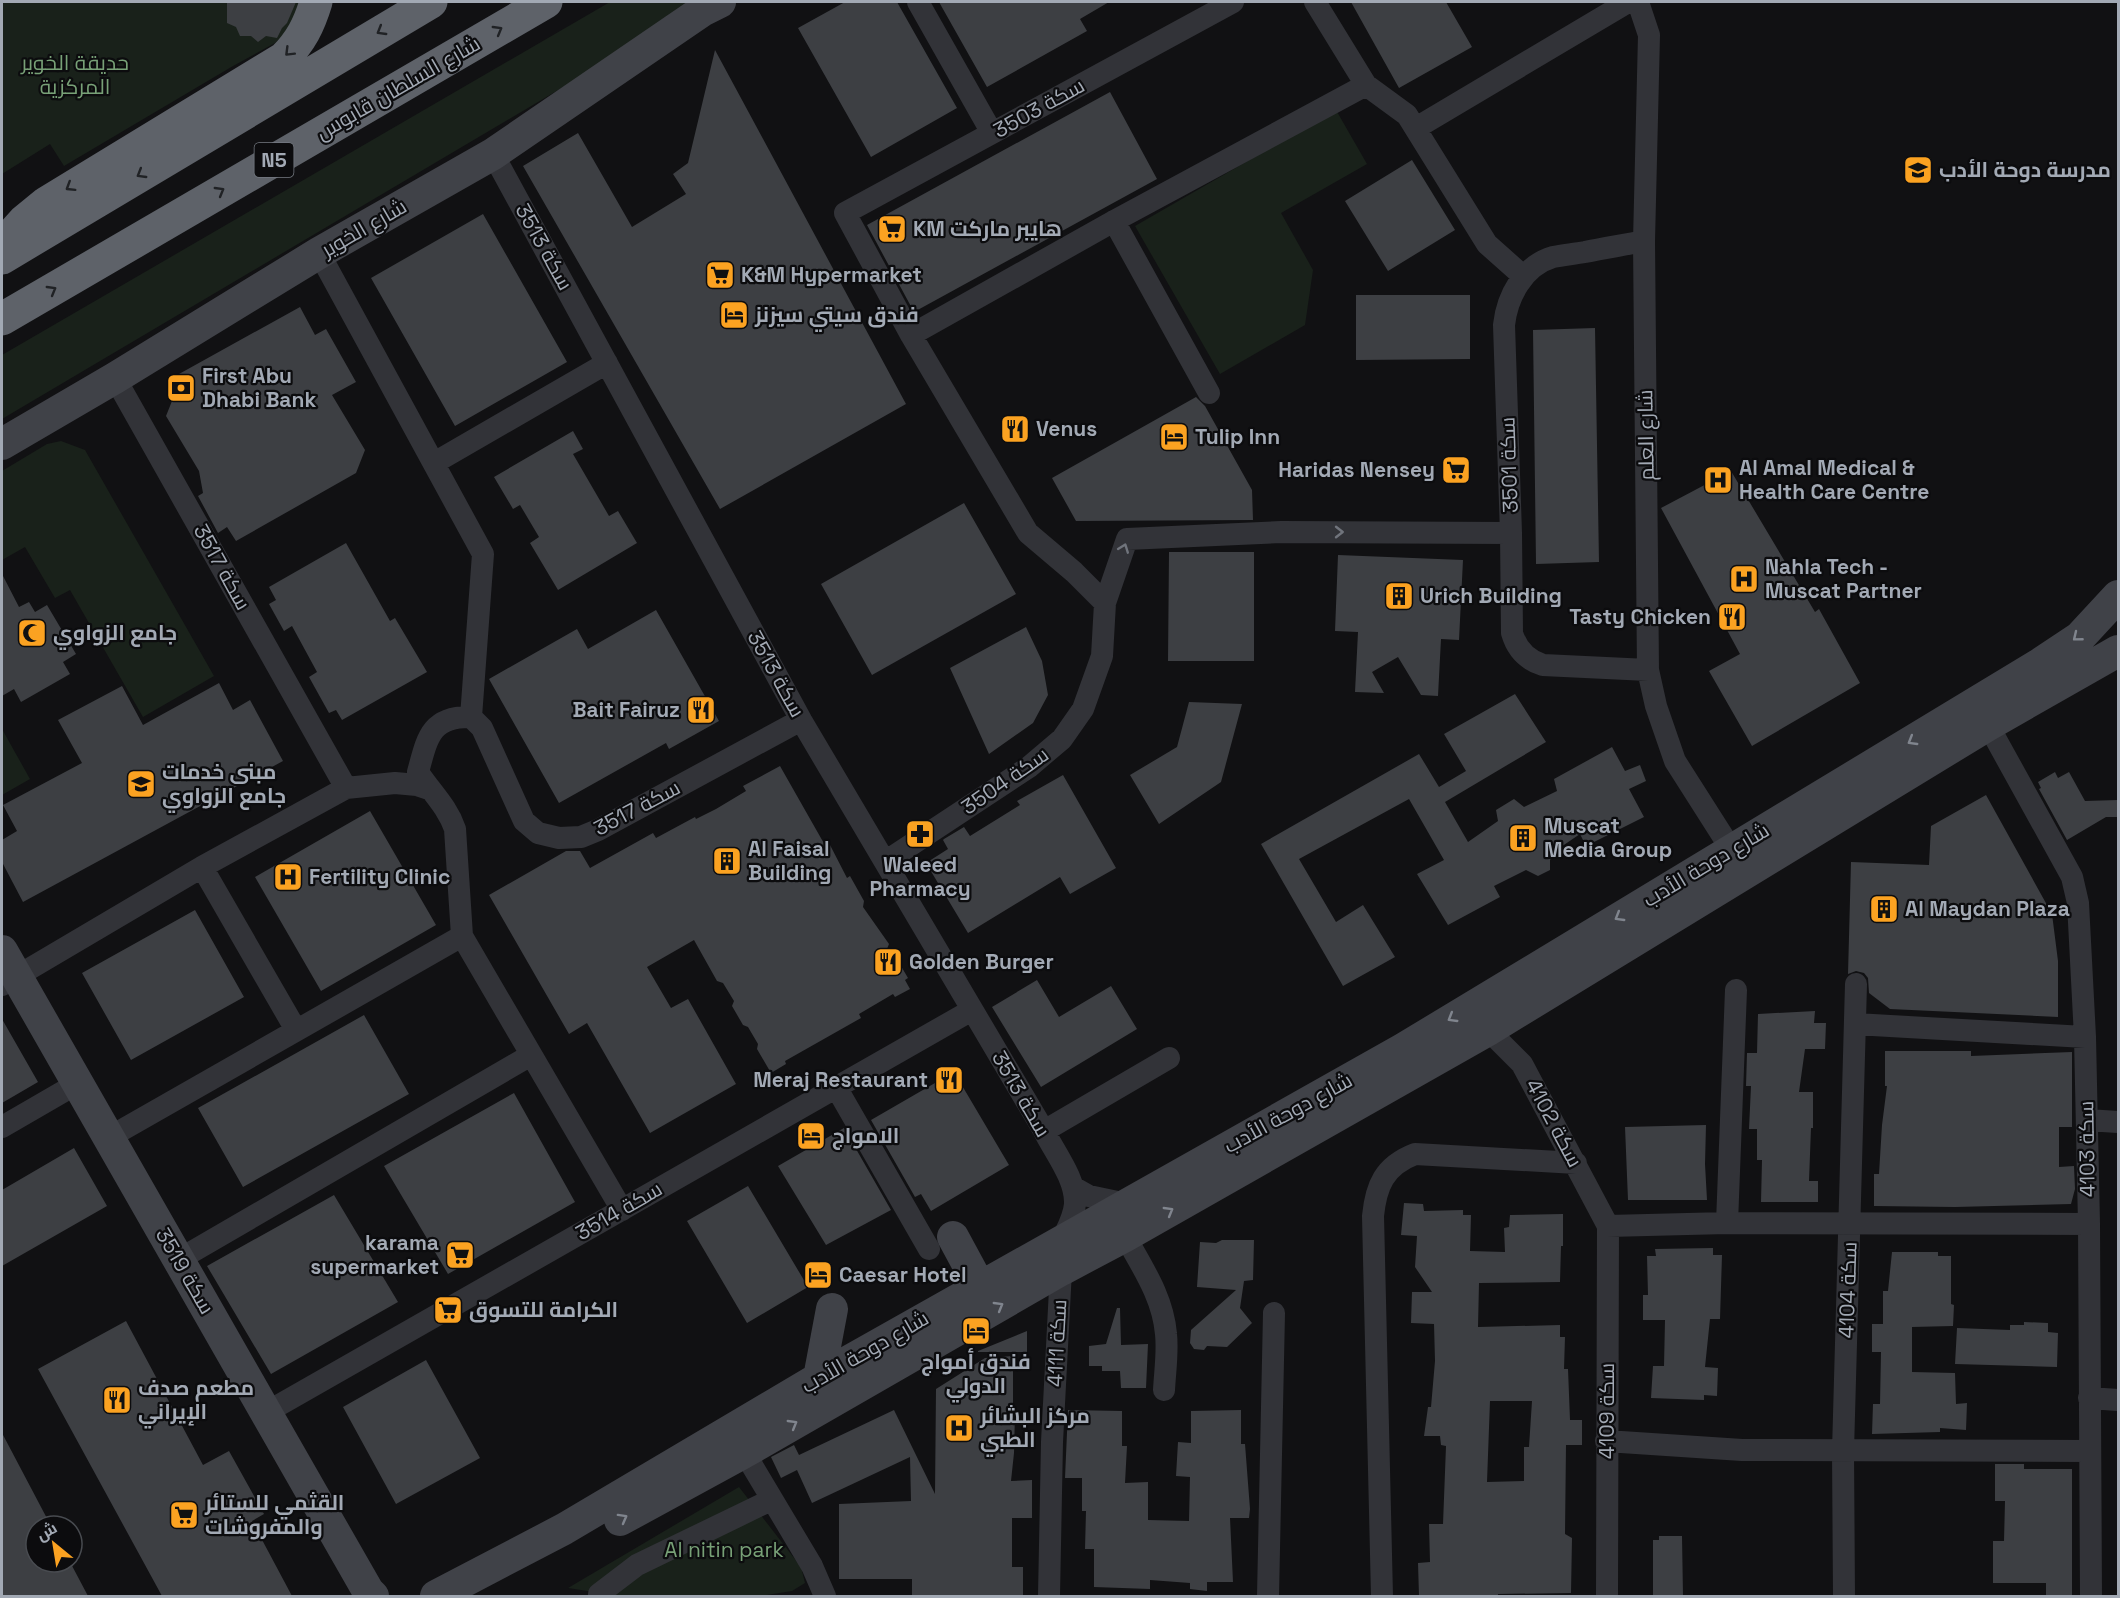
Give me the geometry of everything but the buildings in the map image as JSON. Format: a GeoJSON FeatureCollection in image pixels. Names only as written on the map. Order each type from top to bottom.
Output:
{"type":"FeatureCollection","features":[{"type":"Feature","properties":{"kind":"highway"},"geometry":{"type":"LineString","coordinates":[[2,248],[24,221],[46,203],[284,58],[299,42],[310,23],[316,2]]}},
{"type":"Feature","properties":{"kind":"highway","name":"N5"},"geometry":{"type":"LineString","coordinates":[[2,258],[431,2]]}},
{"type":"Feature","properties":{"kind":"highway","name":"شارع السلطان قابوس"},"geometry":{"type":"LineString","coordinates":[[2,319],[546,2]]}},
{"type":"Feature","properties":{"kind":"main road","name":"شارع الخوير"},"geometry":{"type":"LineString","coordinates":[[2,444],[319,253],[493,154],[720,2]]}},
{"type":"Feature","properties":{"kind":"main road","name":"شارع دوحة الأدب"},"geometry":{"type":"LineString","coordinates":[[479,1596],[744,1452],[1062,1255],[1126,1204],[1403,1049],[2038,665],[2080,637],[2118,596]]}},
{"type":"Feature","properties":{"kind":"main road","name":"شارع دوحة الأدب"},"geometry":{"type":"LineString","coordinates":[[436,1596],[564,1529],[819,1378],[980,1287],[1062,1255],[1125,1236],[1488,1030],[1988,725],[2118,651]]}},
{"type":"Feature","properties":{"kind":"main road","name":"سكة 3519"},"geometry":{"type":"LineString","coordinates":[[6,970],[78,1083],[370,1595]]}},
{"type":"Feature","properties":{"kind":"main road"},"geometry":{"type":"LineString","coordinates":[[941,1243],[980,1287]]}},
{"type":"Feature","properties":{"kind":"main road"},"geometry":{"type":"LineString","coordinates":[[819,1378],[832,1309]]}},
{"type":"Feature","properties":{"kind":"street"},"geometry":{"type":"LineString","coordinates":[[918,2],[993,133]]}},
{"type":"Feature","properties":{"kind":"street","name":"سكة 3503"},"geometry":{"type":"LineString","coordinates":[[911,335],[845,213],[1233,2]]}},
{"type":"Feature","properties":{"kind":"street"},"geometry":{"type":"LineString","coordinates":[[1315,2],[1366,85],[1407,115],[1487,244],[1523,276]]}},
{"type":"Feature","properties":{"kind":"street"},"geometry":{"type":"LineString","coordinates":[[1416,128],[1628,2]]}},
{"type":"Feature","properties":{"kind":"street","name":"شارع العلم"},"geometry":{"type":"LineString","coordinates":[[1638,2],[1649,35],[1644,241],[1648,670],[1656,706],[1675,761],[1731,849]]}},
{"type":"Feature","properties":{"kind":"street"},"geometry":{"type":"LineString","coordinates":[[1105,603],[1074,572],[1028,533],[911,335],[1114,221],[1366,85]]}},
{"type":"Feature","properties":{"kind":"street","name":"سكة 3513"},"geometry":{"type":"LineString","coordinates":[[493,154],[801,720],[1044,1131],[1073,1186],[1075,1205],[1062,1255]]}},
{"type":"Feature","properties":{"kind":"street"},"geometry":{"type":"LineString","coordinates":[[1114,221],[1209,393]]}},
{"type":"Feature","properties":{"kind":"street","name":"سكة 3501"},"geometry":{"type":"LineString","coordinates":[[1644,241],[1551,258],[1535,266],[1523,276],[1512,293],[1506,309],[1504,325],[1512,633],[1515,644],[1523,655],[1534,663],[1543,665],[1648,670]]}},
{"type":"Feature","properties":{"kind":"street"},"geometry":{"type":"LineString","coordinates":[[319,253],[483,554],[471,717],[457,717],[439,723],[428,737],[417,782]]}},
{"type":"Feature","properties":{"kind":"street"},"geometry":{"type":"LineString","coordinates":[[434,463],[607,363]]}},
{"type":"Feature","properties":{"kind":"street","name":"سكة 3517"},"geometry":{"type":"LineString","coordinates":[[115,378],[346,788]]}},
{"type":"Feature","properties":{"kind":"street","name":"سكة 3504"},"geometry":{"type":"LineString","coordinates":[[885,862],[1029,767],[1062,739],[1083,708],[1102,656],[1105,603],[1127,539],[1276,532],[1511,532]]}},
{"type":"Feature","properties":{"kind":"street","name":"سكة 3517"},"geometry":{"type":"LineString","coordinates":[[471,717],[482,728],[524,821],[538,833],[559,838],[581,837],[598,830],[801,720]]}},
{"type":"Feature","properties":{"kind":"street","name":"سكة 4103"},"geometry":{"type":"LineString","coordinates":[[1988,725],[2072,877],[2078,903],[2085,1037],[2089,1224],[2091,1596]]}},
{"type":"Feature","properties":{"kind":"street"},"geometry":{"type":"LineString","coordinates":[[6,970],[346,788],[417,782],[439,798],[450,813],[456,829],[462,936],[622,1210]]}},
{"type":"Feature","properties":{"kind":"street"},"geometry":{"type":"LineString","coordinates":[[202,867],[296,1030]]}},
{"type":"Feature","properties":{"kind":"street"},"geometry":{"type":"LineString","coordinates":[[108,1138],[462,936]]}},
{"type":"Feature","properties":{"kind":"street","name":"سكة 4104"},"geometry":{"type":"LineString","coordinates":[[1844,1596],[1843,1451],[1856,984]]}},
{"type":"Feature","properties":{"kind":"street"},"geometry":{"type":"LineString","coordinates":[[1727,1223],[1736,990]]}},
{"type":"Feature","properties":{"kind":"street","name":"سكة 3514"},"geometry":{"type":"LineString","coordinates":[[267,1412],[972,1010]]}},
{"type":"Feature","properties":{"kind":"street"},"geometry":{"type":"LineString","coordinates":[[1855,1024],[2085,1037]]}},
{"type":"Feature","properties":{"kind":"street","name":"سكة 4102"},"geometry":{"type":"LineString","coordinates":[[1488,1030],[1522,1064],[1608,1226]]}},
{"type":"Feature","properties":{"kind":"street"},"geometry":{"type":"LineString","coordinates":[[178,1260],[531,1055]]}},
{"type":"Feature","properties":{"kind":"street"},"geometry":{"type":"LineString","coordinates":[[1044,1131],[1169,1058]]}},
{"type":"Feature","properties":{"kind":"street"},"geometry":{"type":"LineString","coordinates":[[2,1127],[78,1083]]}},
{"type":"Feature","properties":{"kind":"street"},"geometry":{"type":"LineString","coordinates":[[836,1087],[941,1243]]}},
{"type":"Feature","properties":{"kind":"street"},"geometry":{"type":"LineString","coordinates":[[2087,1120],[2118,1122]]}},
{"type":"Feature","properties":{"kind":"street"},"geometry":{"type":"LineString","coordinates":[[1382,1596],[1373,1216],[1379,1185],[1393,1166],[1415,1154],[1575,1163]]}},
{"type":"Feature","properties":{"kind":"street"},"geometry":{"type":"LineString","coordinates":[[1073,1186],[1089,1196],[1126,1204]]}},
{"type":"Feature","properties":{"kind":"street"},"geometry":{"type":"LineString","coordinates":[[1608,1226],[1851,1222],[2089,1224]]}},
{"type":"Feature","properties":{"kind":"street","name":"سكة 4109"},"geometry":{"type":"LineString","coordinates":[[1607,1596],[1608,1226]]}},
{"type":"Feature","properties":{"kind":"street"},"geometry":{"type":"LineString","coordinates":[[1125,1236],[1151,1283],[1164,1317],[1166,1335],[1164,1390]]}},
{"type":"Feature","properties":{"kind":"street","name":"سكة 4111"},"geometry":{"type":"LineString","coordinates":[[1049,1596],[1052,1442],[1062,1255]]}},
{"type":"Feature","properties":{"kind":"street"},"geometry":{"type":"LineString","coordinates":[[1268,1596],[1274,1313]]}},
{"type":"Feature","properties":{"kind":"street"},"geometry":{"type":"LineString","coordinates":[[2089,1398],[2118,1400]]}},
{"type":"Feature","properties":{"kind":"street"},"geometry":{"type":"LineString","coordinates":[[1606,1441],[1742,1450],[2089,1451]]}},
{"type":"Feature","properties":{"kind":"street"},"geometry":{"type":"LineString","coordinates":[[744,1452],[812,1566],[825,1596]]}},
{"type":"Feature","properties":{"kind":"street"},"geometry":{"type":"LineString","coordinates":[[599,1595],[637,1565],[771,1500]]}},
{"type":"Feature","properties":{"kind":"green space","name":"حديقة الخوير المركزية"},"geometry":{"type":"Polygon","coordinates":[[[2,2],[300,2],[301,18],[275,43],[64,166],[50,144],[2,174],[2,2]]]}},
{"type":"Feature","properties":{"kind":"green space"},"geometry":{"type":"Polygon","coordinates":[[[610,2],[707,2],[2,419],[2,355],[610,2]]]}},
{"type":"Feature","properties":{"kind":"green space"},"geometry":{"type":"Polygon","coordinates":[[[1336,110],[1367,164],[1281,213],[1313,270],[1305,325],[1220,374],[1135,226],[1336,110]]]}},
{"type":"Feature","properties":{"kind":"green space"},"geometry":{"type":"Polygon","coordinates":[[[61,441],[85,450],[214,676],[143,717],[70,590],[55,598],[25,547],[2,560],[2,471],[47,444],[61,441]]]}},
{"type":"Feature","properties":{"kind":"green space"},"geometry":{"type":"Polygon","coordinates":[[[2,729],[30,779],[2,795],[2,729]]]}},
{"type":"Feature","properties":{"kind":"green space","name":"Al nitin park"},"geometry":{"type":"Polygon","coordinates":[[[739,1487],[801,1567],[805,1583],[792,1591],[760,1596],[620,1596],[568,1588],[739,1487]]]}},
{"type":"Feature","properties":{"kind":"place","name":"مدرسة دوحة الأدب"},"geometry":{"type":"Point","coordinates":[1918,170]}},
{"type":"Feature","properties":{"kind":"place","name":"KM هايبر ماركت"},"geometry":{"type":"Point","coordinates":[892,229]}},
{"type":"Feature","properties":{"kind":"place","name":"K&M Hypermarket"},"geometry":{"type":"Point","coordinates":[720,275]}},
{"type":"Feature","properties":{"kind":"place","name":"فندق سيتي سيزنز"},"geometry":{"type":"Point","coordinates":[734,315]}},
{"type":"Feature","properties":{"kind":"place","name":"First Abu Dhabi Bank"},"geometry":{"type":"Point","coordinates":[181,388]}},
{"type":"Feature","properties":{"kind":"place","name":"Venus"},"geometry":{"type":"Point","coordinates":[1015,429]}},
{"type":"Feature","properties":{"kind":"place","name":"Tulip Inn"},"geometry":{"type":"Point","coordinates":[1174,437]}},
{"type":"Feature","properties":{"kind":"place","name":"Haridas Nensey"},"geometry":{"type":"Point","coordinates":[1456,470]}},
{"type":"Feature","properties":{"kind":"place","name":"Al Amal Medical & Health Care Centre"},"geometry":{"type":"Point","coordinates":[1718,480]}},
{"type":"Feature","properties":{"kind":"place","name":"Nahla Tech - Muscat Partner"},"geometry":{"type":"Point","coordinates":[1744,579]}},
{"type":"Feature","properties":{"kind":"place","name":"Urich Building"},"geometry":{"type":"Point","coordinates":[1399,596]}},
{"type":"Feature","properties":{"kind":"place","name":"Tasty Chicken"},"geometry":{"type":"Point","coordinates":[1732,617]}},
{"type":"Feature","properties":{"kind":"place","name":"جامع الزواوي"},"geometry":{"type":"Point","coordinates":[32,633]}},
{"type":"Feature","properties":{"kind":"place","name":"Bait Fairuz"},"geometry":{"type":"Point","coordinates":[701,710]}},
{"type":"Feature","properties":{"kind":"place","name":"مبنى خدمات جامع الزواوي"},"geometry":{"type":"Point","coordinates":[141,784]}},
{"type":"Feature","properties":{"kind":"place","name":"Waleed Pharmacy"},"geometry":{"type":"Point","coordinates":[920,834]}},
{"type":"Feature","properties":{"kind":"place","name":"Muscat Media Group"},"geometry":{"type":"Point","coordinates":[1523,838]}},
{"type":"Feature","properties":{"kind":"place","name":"Al Faisal Building"},"geometry":{"type":"Point","coordinates":[727,861]}},
{"type":"Feature","properties":{"kind":"place","name":"Fertility Clinic"},"geometry":{"type":"Point","coordinates":[288,877]}},
{"type":"Feature","properties":{"kind":"place","name":"Al Maydan Plaza"},"geometry":{"type":"Point","coordinates":[1884,909]}},
{"type":"Feature","properties":{"kind":"place","name":"Golden Burger"},"geometry":{"type":"Point","coordinates":[888,962]}},
{"type":"Feature","properties":{"kind":"place","name":"Meraj Restaurant"},"geometry":{"type":"Point","coordinates":[949,1080]}},
{"type":"Feature","properties":{"kind":"place","name":"الامواج"},"geometry":{"type":"Point","coordinates":[811,1136]}},
{"type":"Feature","properties":{"kind":"place","name":"karama supermarket"},"geometry":{"type":"Point","coordinates":[460,1255]}},
{"type":"Feature","properties":{"kind":"place","name":"Caesar Hotel"},"geometry":{"type":"Point","coordinates":[818,1275]}},
{"type":"Feature","properties":{"kind":"place","name":"الكرامة للتسوق"},"geometry":{"type":"Point","coordinates":[448,1310]}},
{"type":"Feature","properties":{"kind":"place","name":"فندق أمواج الدولي"},"geometry":{"type":"Point","coordinates":[976,1331]}},
{"type":"Feature","properties":{"kind":"place","name":"مطعم صدف الإيراني"},"geometry":{"type":"Point","coordinates":[117,1400]}},
{"type":"Feature","properties":{"kind":"place","name":"مركز البشائر الطبي"},"geometry":{"type":"Point","coordinates":[959,1428]}},
{"type":"Feature","properties":{"kind":"place","name":"القثمي للستائر والمفروشات"},"geometry":{"type":"Point","coordinates":[184,1515]}}]}
